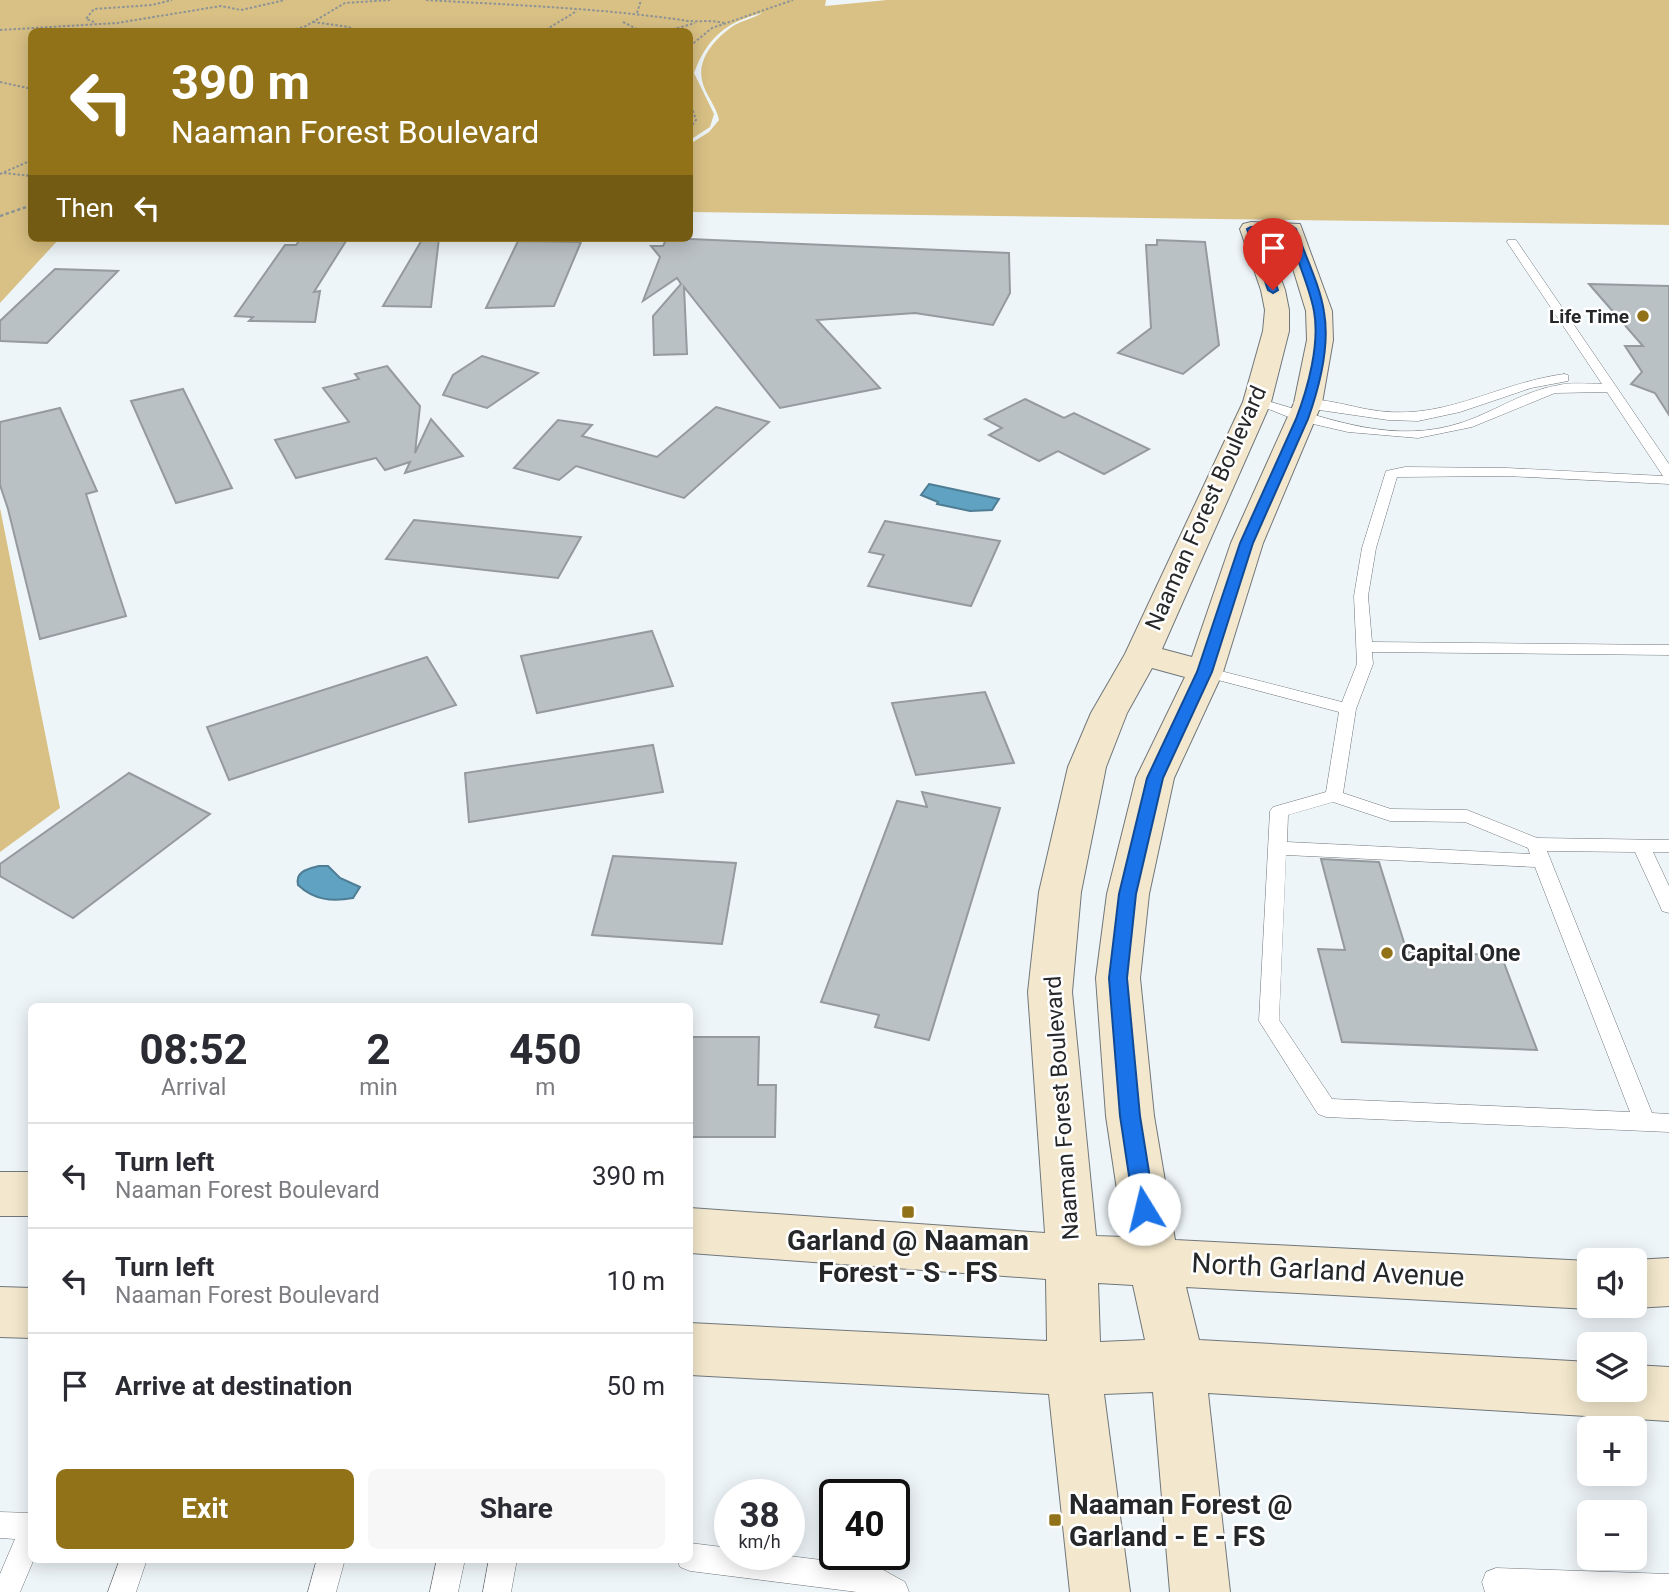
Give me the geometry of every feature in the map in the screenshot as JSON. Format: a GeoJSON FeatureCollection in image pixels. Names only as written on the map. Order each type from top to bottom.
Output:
{"type":"FeatureCollection","features":[{"type":"Feature","properties":{"kind":"street","name":"Naaman Forest Boulevard"},"geometry":{"type":"LineString","coordinates":[[1100,1592],[1074,1369],[1072,1258],[1050,992],[1060,892],[1087,767],[1109,713],[1142,654],[1257,402],[1276,331],[1277,310],[1273,290],[1251,229],[1292,229],[1319,311],[1320,340],[1305,411],[1247,543],[1205,672],[1155,778],[1128,894],[1118,978],[1130,1116],[1153,1260],[1178,1365],[1200,1592]]}},
{"type":"Feature","properties":{"kind":"street"},"geometry":{"type":"LineString","coordinates":[[1142,654],[1205,672]]}},
{"type":"Feature","properties":{"kind":"street","name":"North Garland Avenue"},"geometry":{"type":"LineString","coordinates":[[693,1230],[1072,1258],[1153,1260],[1577,1284]]}},
{"type":"Feature","properties":{"kind":"street"},"geometry":{"type":"LineString","coordinates":[[1647,1283],[1669,1282]]}},
{"type":"Feature","properties":{"kind":"street"},"geometry":{"type":"LineString","coordinates":[[0,1312],[28,1313]]}},
{"type":"Feature","properties":{"kind":"street"},"geometry":{"type":"LineString","coordinates":[[693,1349],[1074,1369],[1178,1365],[1577,1389]]}},
{"type":"Feature","properties":{"kind":"street"},"geometry":{"type":"LineString","coordinates":[[1647,1393],[1669,1394]]}},
{"type":"Feature","properties":{"kind":"lane"},"geometry":{"type":"LineString","coordinates":[[1512,242],[1669,474]]}},
{"type":"Feature","properties":{"kind":"lane"},"geometry":{"type":"LineString","coordinates":[[1305,411],[1417,417],[1456,410],[1535,382],[1603,376]]}},
{"type":"Feature","properties":{"kind":"lane"},"geometry":{"type":"LineString","coordinates":[[1257,402],[1305,411],[1389,433],[1442,432],[1554,390],[1611,388]]}},
{"type":"Feature","properties":{"kind":"lane"},"geometry":{"type":"LineString","coordinates":[[1334,796],[1348,709],[1365,664],[1361,596],[1369,548],[1391,474],[1405,471],[1507,472],[1669,480]]}},
{"type":"Feature","properties":{"kind":"lane"},"geometry":{"type":"LineString","coordinates":[[1364,647],[1669,650]]}},
{"type":"Feature","properties":{"kind":"lane"},"geometry":{"type":"LineString","coordinates":[[1205,672],[1348,709]]}},
{"type":"Feature","properties":{"kind":"lane"},"geometry":{"type":"LineString","coordinates":[[1645,1122],[1538,852],[1466,816],[1390,815],[1334,796],[1279,811],[1269,1021],[1326,1108],[1645,1122],[1669,1123]]}},
{"type":"Feature","properties":{"kind":"lane"},"geometry":{"type":"LineString","coordinates":[[1277,848],[1538,852],[1641,845],[1669,846]]}},
{"type":"Feature","properties":{"kind":"lane"},"geometry":{"type":"LineString","coordinates":[[1641,845],[1669,906]]}},
{"type":"Feature","properties":{"kind":"lane"},"geometry":{"type":"LineString","coordinates":[[0,1525],[28,1528]]}},
{"type":"Feature","properties":{"kind":"lane"},"geometry":{"type":"LineString","coordinates":[[6,1592],[28,1538]]}},
{"type":"Feature","properties":{"kind":"lane"},"geometry":{"type":"LineString","coordinates":[[693,1558],[828,1583],[878,1581],[895,1592]]}},
{"type":"Feature","properties":{"kind":"lane"},"geometry":{"type":"LineString","coordinates":[[122,1592],[133,1563]]}},
{"type":"Feature","properties":{"kind":"lane"},"geometry":{"type":"LineString","coordinates":[[322,1592],[330,1563]]}},
{"type":"Feature","properties":{"kind":"lane"},"geometry":{"type":"LineString","coordinates":[[444,1592],[450,1563]]}},
{"type":"Feature","properties":{"kind":"lane"},"geometry":{"type":"LineString","coordinates":[[497,1592],[502,1563]]}},
{"type":"Feature","properties":{"kind":"lane"},"geometry":{"type":"LineString","coordinates":[[1499,1592],[1496,1582],[1669,1588]]}},
{"type":"Feature","properties":{"kind":"path"},"geometry":{"type":"LineString","coordinates":[[98,23],[86,19],[94,9],[120,6],[146,8],[172,0]]}},
{"type":"Feature","properties":{"kind":"path"},"geometry":{"type":"LineString","coordinates":[[61,28],[117,23],[221,6],[241,10],[285,0]]}},
{"type":"Feature","properties":{"kind":"path"},"geometry":{"type":"LineString","coordinates":[[297,28],[345,3],[355,0],[390,0]]}},
{"type":"Feature","properties":{"kind":"path"},"geometry":{"type":"LineString","coordinates":[[426,0],[637,13],[724,23]]}},
{"type":"Feature","properties":{"kind":"path"},"geometry":{"type":"LineString","coordinates":[[637,13],[641,0]]}},
{"type":"Feature","properties":{"kind":"path"},"geometry":{"type":"LineString","coordinates":[[693,43],[724,23],[793,0]]}},
{"type":"Feature","properties":{"kind":"path"},"geometry":{"type":"LineString","coordinates":[[550,28],[579,10]]}},
{"type":"Feature","properties":{"kind":"path"},"geometry":{"type":"LineString","coordinates":[[677,28],[699,21]]}},
{"type":"Feature","properties":{"kind":"path"},"geometry":{"type":"LineString","coordinates":[[312,22],[351,28]]}},
{"type":"Feature","properties":{"kind":"path"},"geometry":{"type":"LineString","coordinates":[[623,22],[635,28]]}},
{"type":"Feature","properties":{"kind":"path"},"geometry":{"type":"LineString","coordinates":[[0,30],[27,26],[45,28]]}},
{"type":"Feature","properties":{"kind":"path"},"geometry":{"type":"LineString","coordinates":[[0,82],[28,88]]}},
{"type":"Feature","properties":{"kind":"path"},"geometry":{"type":"LineString","coordinates":[[693,111],[696,120],[693,124]]}},
{"type":"Feature","properties":{"kind":"path"},"geometry":{"type":"LineString","coordinates":[[1,174],[28,162]]}},
{"type":"Feature","properties":{"kind":"path"},"geometry":{"type":"LineString","coordinates":[[1,174],[28,176]]}},
{"type":"Feature","properties":{"kind":"path"},"geometry":{"type":"LineString","coordinates":[[0,216],[28,206]]}},
{"type":"Feature","properties":{"kind":"shaded area"},"geometry":{"type":"Polygon","coordinates":[[[0,0],[826,0],[825,6],[887,0],[1669,0],[1669,225],[693,212],[693,142],[709,132],[719,120],[703,85],[702,64],[709,49],[727,31],[736,24],[762,13],[728,27],[719,33],[705,50],[694,73],[714,114],[710,127],[693,138],[693,28],[28,28],[28,242],[56,242],[0,303],[0,0]]]}},
{"type":"Feature","properties":{"kind":"shaded area"},"geometry":{"type":"Polygon","coordinates":[[[0,508],[60,808],[0,852],[0,508]]]}},
{"type":"Feature","properties":{"kind":"water"},"geometry":{"type":"Polygon","coordinates":[[[929,484],[999,499],[992,510],[970,511],[937,504],[938,502],[921,495],[929,484]]]}},
{"type":"Feature","properties":{"kind":"water"},"geometry":{"type":"Polygon","coordinates":[[[319,866],[328,866],[340,878],[360,887],[353,898],[324,899],[310,894],[298,885],[300,874],[319,866]]]}},
{"type":"Feature","properties":{"kind":"building"},"geometry":{"type":"Polygon","coordinates":[[[693,239],[1009,253],[1010,293],[993,325],[915,313],[817,320],[880,388],[780,408],[684,287],[687,354],[654,355],[653,316],[681,284],[677,278],[643,301],[660,257],[651,246],[663,246],[665,242],[693,242],[693,239]]]}},
{"type":"Feature","properties":{"kind":"building"},"geometry":{"type":"Polygon","coordinates":[[[1157,240],[1205,242],[1219,345],[1183,374],[1118,353],[1151,328],[1146,245],[1157,245],[1157,240]]]}},
{"type":"Feature","properties":{"kind":"building"},"geometry":{"type":"Polygon","coordinates":[[[298,242],[345,242],[314,292],[320,291],[315,322],[249,321],[253,317],[235,316],[285,245],[296,245],[298,242]]]}},
{"type":"Feature","properties":{"kind":"building"},"geometry":{"type":"Polygon","coordinates":[[[421,242],[439,242],[431,307],[383,306],[421,242]]]}},
{"type":"Feature","properties":{"kind":"building"},"geometry":{"type":"Polygon","coordinates":[[[518,242],[581,242],[554,306],[486,308],[518,242]]]}},
{"type":"Feature","properties":{"kind":"building"},"geometry":{"type":"Polygon","coordinates":[[[55,269],[118,271],[47,343],[0,341],[0,321],[55,269]]]}},
{"type":"Feature","properties":{"kind":"building","name":"Life Time"},"geometry":{"type":"Polygon","coordinates":[[[1589,284],[1669,286],[1669,415],[1655,393],[1631,384],[1642,372],[1625,346],[1643,346],[1589,284]]]}},
{"type":"Feature","properties":{"kind":"building"},"geometry":{"type":"Polygon","coordinates":[[[482,356],[538,373],[487,408],[443,395],[453,375],[482,356]]]}},
{"type":"Feature","properties":{"kind":"building"},"geometry":{"type":"Polygon","coordinates":[[[387,366],[420,406],[415,453],[431,419],[463,456],[405,473],[410,462],[385,470],[376,458],[296,478],[275,440],[349,422],[323,388],[359,379],[355,374],[387,366]]]}},
{"type":"Feature","properties":{"kind":"building"},"geometry":{"type":"Polygon","coordinates":[[[183,389],[232,488],[176,503],[131,401],[183,389]]]}},
{"type":"Feature","properties":{"kind":"building"},"geometry":{"type":"Polygon","coordinates":[[[1025,399],[1064,418],[1074,413],[1149,449],[1104,474],[1058,451],[1039,461],[989,435],[1002,428],[985,419],[1025,399]]]}},
{"type":"Feature","properties":{"kind":"building"},"geometry":{"type":"Polygon","coordinates":[[[716,407],[769,422],[684,498],[576,466],[559,480],[514,468],[558,420],[592,425],[582,436],[657,457],[716,407]]]}},
{"type":"Feature","properties":{"kind":"building"},"geometry":{"type":"Polygon","coordinates":[[[60,408],[97,491],[86,494],[126,616],[40,639],[0,485],[0,422],[60,408]]]}},
{"type":"Feature","properties":{"kind":"building"},"geometry":{"type":"Polygon","coordinates":[[[414,520],[581,537],[558,578],[386,559],[414,520]]]}},
{"type":"Feature","properties":{"kind":"building"},"geometry":{"type":"Polygon","coordinates":[[[885,521],[1000,541],[971,606],[868,586],[884,555],[869,552],[885,521]]]}},
{"type":"Feature","properties":{"kind":"building"},"geometry":{"type":"Polygon","coordinates":[[[652,631],[673,686],[537,713],[521,656],[652,631]]]}},
{"type":"Feature","properties":{"kind":"building"},"geometry":{"type":"Polygon","coordinates":[[[427,657],[456,705],[229,780],[207,727],[427,657]]]}},
{"type":"Feature","properties":{"kind":"building"},"geometry":{"type":"Polygon","coordinates":[[[985,692],[1014,763],[916,775],[892,703],[985,692]]]}},
{"type":"Feature","properties":{"kind":"building"},"geometry":{"type":"Polygon","coordinates":[[[653,745],[663,792],[469,822],[465,773],[653,745]]]}},
{"type":"Feature","properties":{"kind":"building"},"geometry":{"type":"Polygon","coordinates":[[[129,773],[210,814],[73,918],[0,876],[0,864],[129,773]]]}},
{"type":"Feature","properties":{"kind":"building"},"geometry":{"type":"Polygon","coordinates":[[[922,792],[1000,808],[929,1040],[875,1027],[879,1015],[821,1002],[897,801],[927,807],[922,792]]]}},
{"type":"Feature","properties":{"kind":"building"},"geometry":{"type":"Polygon","coordinates":[[[613,856],[736,863],[722,944],[592,935],[613,856]]]}},
{"type":"Feature","properties":{"kind":"building","name":"Capital One"},"geometry":{"type":"Polygon","coordinates":[[[1321,859],[1379,862],[1407,952],[1501,955],[1537,1050],[1342,1042],[1318,949],[1345,950],[1321,859]]]}},
{"type":"Feature","properties":{"kind":"building"},"geometry":{"type":"Polygon","coordinates":[[[693,1037],[759,1037],[758,1085],[776,1085],[775,1137],[693,1137],[693,1037]]]}},
{"type":"Feature","properties":{"kind":"place","name":"Life Time"},"geometry":{"type":"Point","coordinates":[1643,316]}},
{"type":"Feature","properties":{"kind":"place","name":"Capital One"},"geometry":{"type":"Point","coordinates":[1387,953]}},
{"type":"Feature","properties":{"kind":"place","name":"Garland @ Naaman Forest - S - FS"},"geometry":{"type":"Point","coordinates":[908,1212]}},
{"type":"Feature","properties":{"kind":"place","name":"Naaman Forest @ Garland - E - FS"},"geometry":{"type":"Point","coordinates":[1055,1520]}},
{"type":"Feature","properties":{"kind":"route"},"geometry":{"type":"LineString","coordinates":[[1144,1209],[1130,1116],[1118,978],[1128,894],[1140,834],[1155,778],[1205,672],[1247,543],[1308,403],[1320,340],[1319,311],[1292,229],[1251,229],[1273,290]]}}]}
